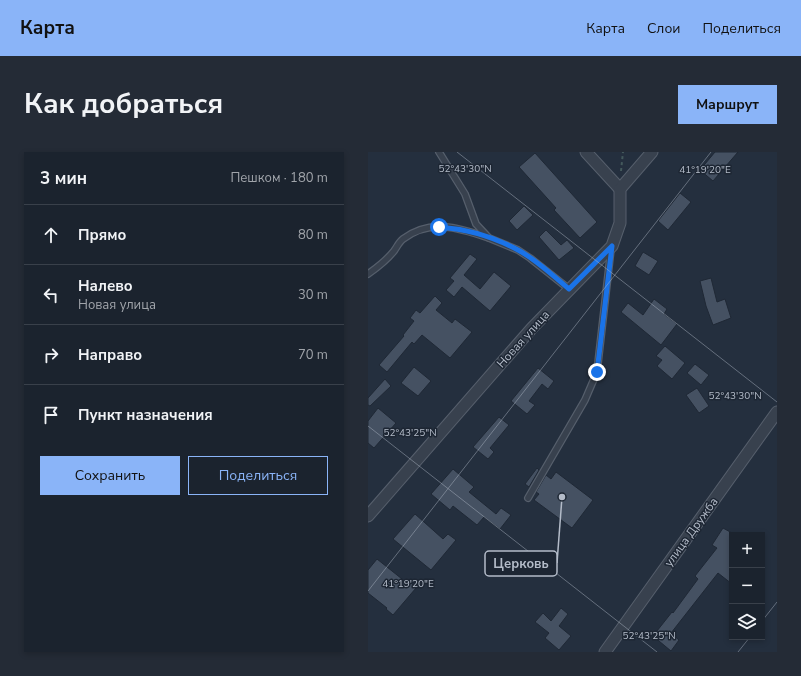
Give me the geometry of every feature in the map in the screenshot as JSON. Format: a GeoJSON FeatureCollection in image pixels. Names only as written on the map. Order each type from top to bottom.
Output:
{"type":"FeatureCollection","features":[{"type":"Feature","properties":{"kind":"street"},"geometry":{"type":"LineString","coordinates":[[586,152],[620,189],[652,152]]}},
{"type":"Feature","properties":{"kind":"street","name":"Новая улица"},"geometry":{"type":"LineString","coordinates":[[368,516],[532,328],[612,246],[620,223],[620,189]]}},
{"type":"Feature","properties":{"kind":"street","name":"улица Дружба"},"geometry":{"type":"LineString","coordinates":[[605,652],[777,412]]}},
{"type":"Feature","properties":{"kind":"lane"},"geometry":{"type":"LineString","coordinates":[[439,152],[465,194],[476,224],[489,238]]}},
{"type":"Feature","properties":{"kind":"lane"},"geometry":{"type":"LineString","coordinates":[[368,274],[382,265],[402,239],[424,227],[460,228],[518,250],[569,289]]}},
{"type":"Feature","properties":{"kind":"lane"},"geometry":{"type":"LineString","coordinates":[[528,498],[585,400],[597,372],[612,246]]}},
{"type":"Feature","properties":{"kind":"building"},"geometry":{"type":"Polygon","coordinates":[[[715,152],[738,152],[713,181],[700,170],[715,152]]]}},
{"type":"Feature","properties":{"kind":"building"},"geometry":{"type":"Polygon","coordinates":[[[535,153],[597,222],[580,238],[554,210],[556,208],[519,167],[535,153]]]}},
{"type":"Feature","properties":{"kind":"building"},"geometry":{"type":"Polygon","coordinates":[[[680,193],[691,202],[668,230],[658,221],[680,193]]]}},
{"type":"Feature","properties":{"kind":"building"},"geometry":{"type":"Polygon","coordinates":[[[524,206],[533,215],[517,230],[509,221],[524,206]]]}},
{"type":"Feature","properties":{"kind":"building"},"geometry":{"type":"Polygon","coordinates":[[[546,230],[561,245],[567,240],[574,248],[559,260],[539,237],[546,230]]]}},
{"type":"Feature","properties":{"kind":"building"},"geometry":{"type":"Polygon","coordinates":[[[643,252],[658,261],[649,275],[635,266],[643,252]]]}},
{"type":"Feature","properties":{"kind":"building"},"geometry":{"type":"Polygon","coordinates":[[[470,254],[477,259],[464,275],[480,289],[494,272],[511,286],[490,311],[462,287],[454,297],[446,290],[454,281],[450,278],[470,254]]]}},
{"type":"Feature","properties":{"kind":"building"},"geometry":{"type":"Polygon","coordinates":[[[711,278],[717,302],[725,299],[731,318],[713,325],[706,306],[700,281],[711,278]]]}},
{"type":"Feature","properties":{"kind":"building"},"geometry":{"type":"Polygon","coordinates":[[[435,296],[442,303],[436,310],[452,323],[455,319],[472,332],[450,358],[422,335],[414,344],[412,342],[387,372],[379,365],[404,336],[403,335],[414,321],[410,318],[416,310],[420,313],[435,296]]]}},
{"type":"Feature","properties":{"kind":"building"},"geometry":{"type":"Polygon","coordinates":[[[654,299],[667,309],[664,314],[677,324],[661,345],[621,312],[628,303],[643,315],[654,299]]]}},
{"type":"Feature","properties":{"kind":"building"},"geometry":{"type":"Polygon","coordinates":[[[665,346],[685,363],[672,379],[657,366],[662,360],[656,356],[665,346]]]}},
{"type":"Feature","properties":{"kind":"building"},"geometry":{"type":"Polygon","coordinates":[[[695,364],[709,375],[701,385],[687,373],[695,364]]]}},
{"type":"Feature","properties":{"kind":"building"},"geometry":{"type":"Polygon","coordinates":[[[414,367],[431,381],[418,396],[401,383],[414,367]]]}},
{"type":"Feature","properties":{"kind":"building"},"geometry":{"type":"Polygon","coordinates":[[[538,368],[554,381],[548,389],[542,384],[529,401],[535,405],[527,414],[511,401],[538,368]]]}},
{"type":"Feature","properties":{"kind":"building"},"geometry":{"type":"Polygon","coordinates":[[[385,379],[391,386],[370,406],[368,405],[368,398],[385,379]]]}},
{"type":"Feature","properties":{"kind":"building"},"geometry":{"type":"Polygon","coordinates":[[[697,388],[709,406],[699,413],[686,395],[697,388]]]}},
{"type":"Feature","properties":{"kind":"building"},"geometry":{"type":"Polygon","coordinates":[[[378,408],[396,423],[374,448],[368,443],[368,421],[378,408]]]}},
{"type":"Feature","properties":{"kind":"building"},"geometry":{"type":"Polygon","coordinates":[[[499,417],[509,425],[490,448],[494,452],[488,459],[473,447],[499,417]]]}},
{"type":"Feature","properties":{"kind":"building"},"geometry":{"type":"Polygon","coordinates":[[[537,468],[539,470],[529,487],[525,484],[537,468]]]}},
{"type":"Feature","properties":{"kind":"building"},"geometry":{"type":"Polygon","coordinates":[[[453,469],[474,487],[469,492],[496,514],[501,508],[511,515],[500,529],[484,517],[477,525],[453,506],[450,510],[431,494],[453,469]]]}},
{"type":"Feature","properties":{"kind":"building"},"geometry":{"type":"Polygon","coordinates":[[[556,472],[593,500],[572,528],[534,500],[539,494],[536,492],[546,475],[551,479],[556,472]]]}},
{"type":"Feature","properties":{"kind":"building"},"geometry":{"type":"Polygon","coordinates":[[[415,514],[443,539],[448,534],[456,540],[431,570],[393,539],[415,514]]]}},
{"type":"Feature","properties":{"kind":"building"},"geometry":{"type":"Polygon","coordinates":[[[723,528],[730,532],[729,582],[718,573],[671,633],[679,640],[671,651],[653,636],[672,612],[673,613],[698,579],[695,576],[717,548],[712,545],[723,528]]]}},
{"type":"Feature","properties":{"kind":"building"},"geometry":{"type":"Polygon","coordinates":[[[377,559],[407,583],[409,581],[416,588],[393,615],[386,609],[387,608],[368,593],[368,570],[377,559]]]}},
{"type":"Feature","properties":{"kind":"building"},"geometry":{"type":"Polygon","coordinates":[[[561,608],[568,614],[559,626],[571,636],[559,650],[545,638],[549,633],[535,622],[543,613],[551,621],[561,608]]]}},
{"type":"Feature","properties":{"kind":"place","name":"Церковь"},"geometry":{"type":"Point","coordinates":[562,497]}},
{"type":"Feature","properties":{"kind":"route"},"geometry":{"type":"LineString","coordinates":[[439,227],[460,228],[518,250],[569,289],[612,246],[597,372]]}}]}
